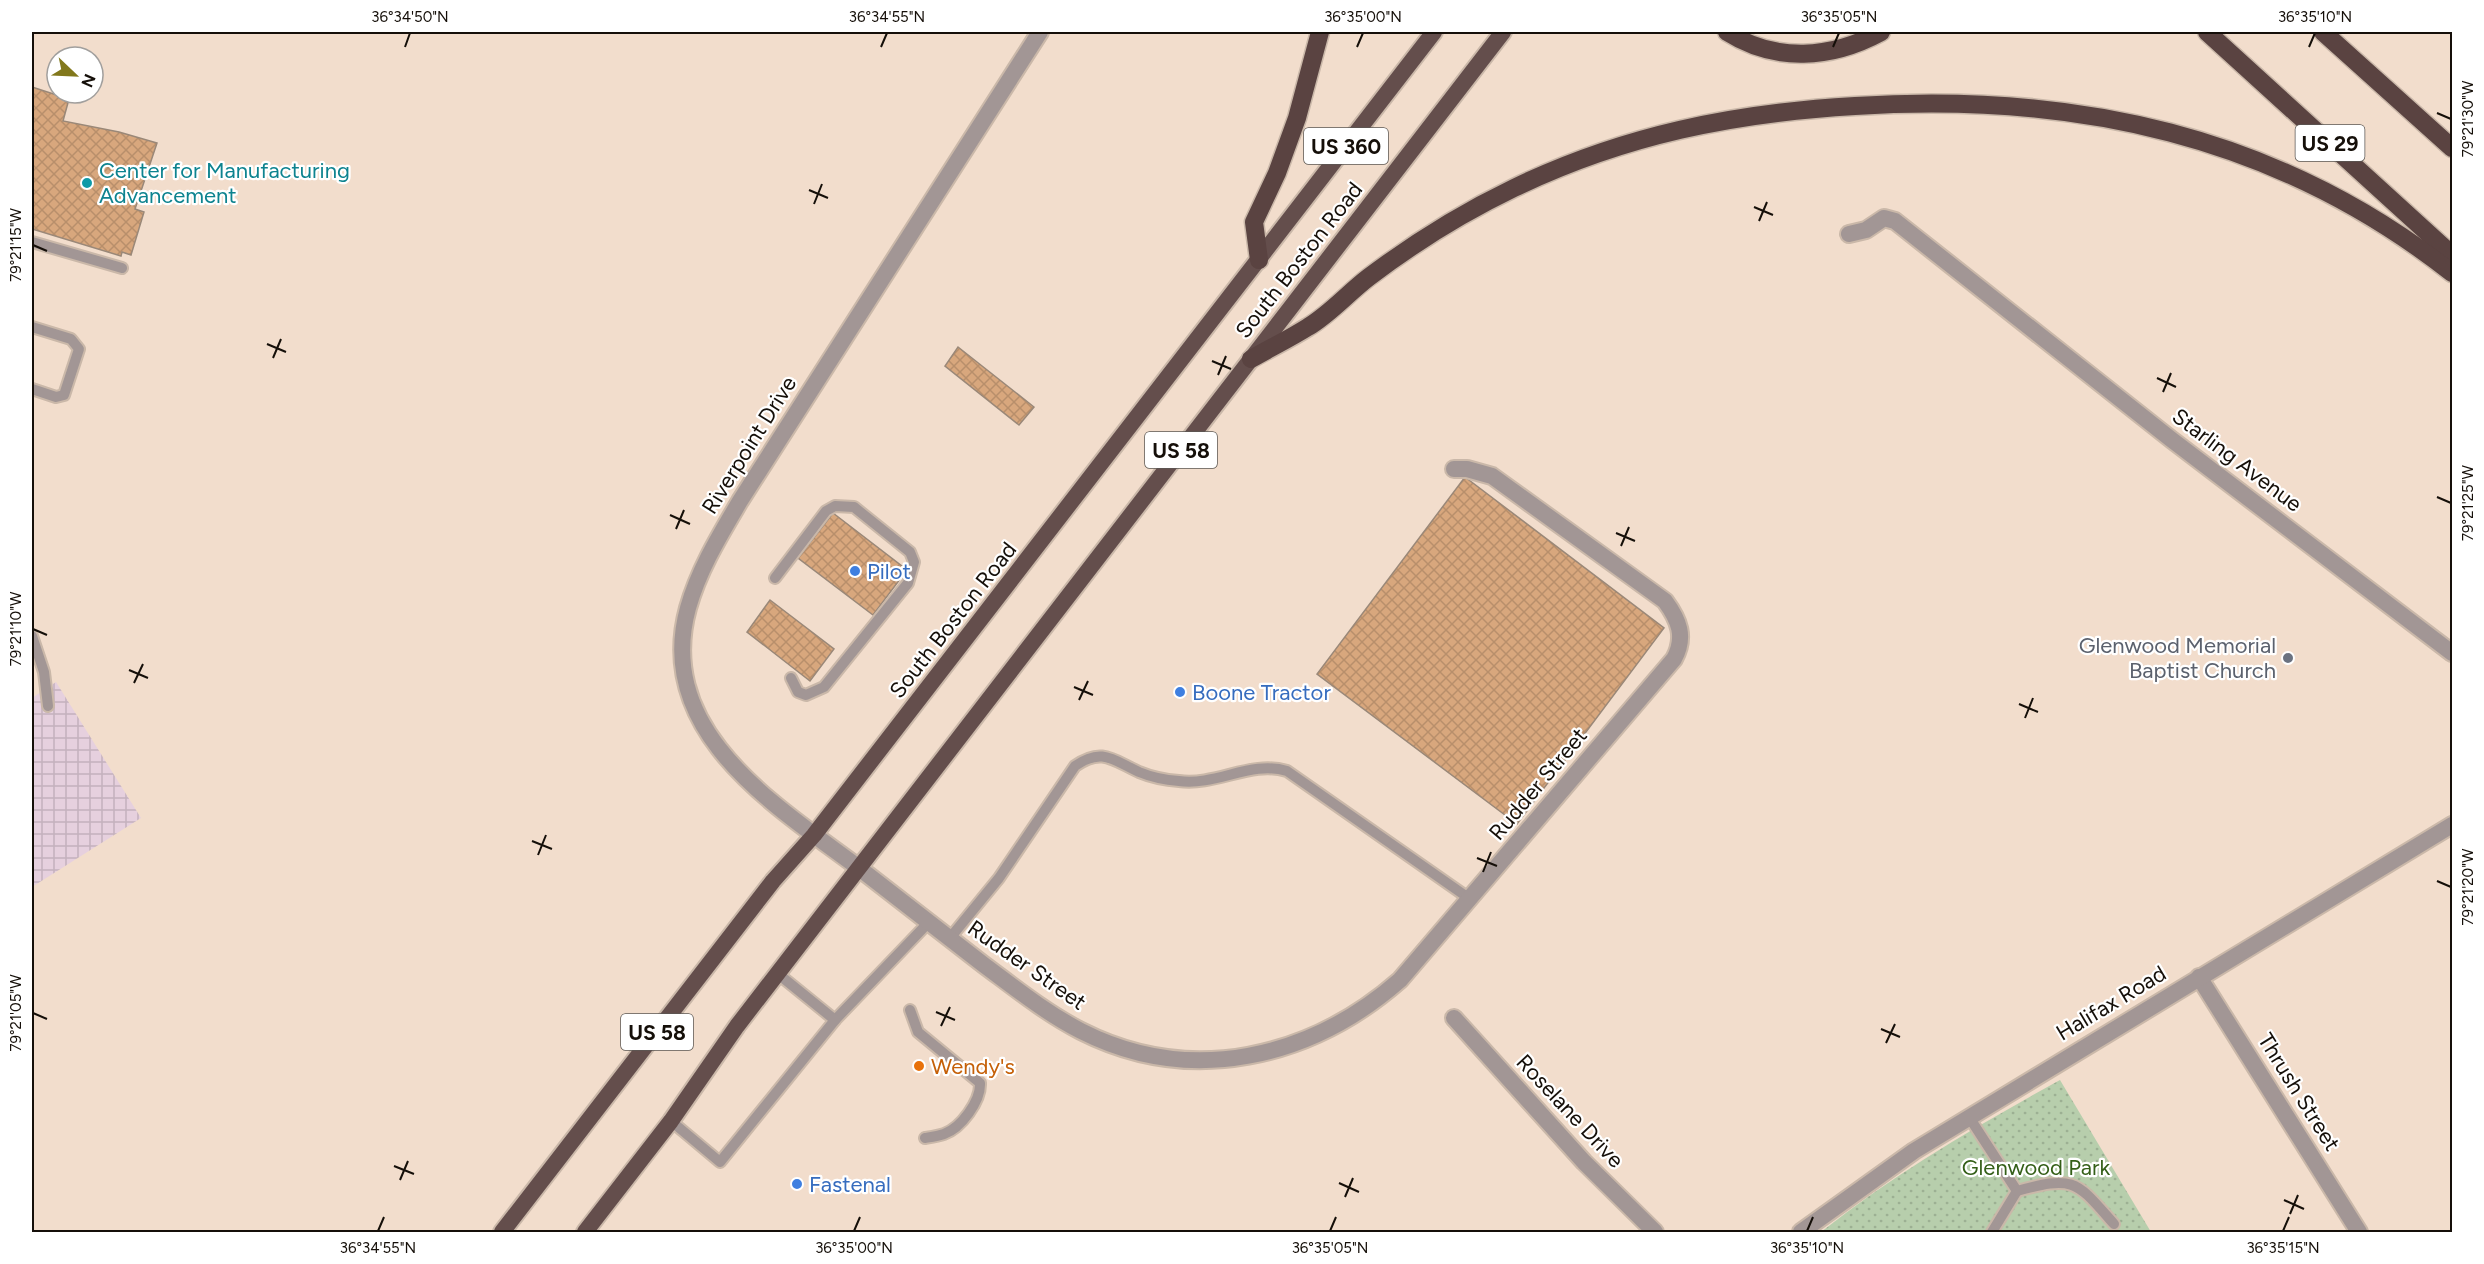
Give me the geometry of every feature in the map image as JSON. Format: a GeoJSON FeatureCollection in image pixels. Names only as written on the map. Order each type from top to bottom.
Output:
{"type":"FeatureCollection","features":[{"type":"Feature","properties":{"kind":"highway"},"geometry":{"type":"LineString","coordinates":[[1259,260],[1254,222],[1277,173],[1297,118],[1320,32]]}},
{"type":"Feature","properties":{"kind":"highway","name":"South Boston Road"},"geometry":{"type":"LineString","coordinates":[[502,1233],[773,881],[814,835],[1434,32]]}},
{"type":"Feature","properties":{"kind":"highway","name":"South Boston Road"},"geometry":{"type":"LineString","coordinates":[[585,1233],[671,1122],[737,1026],[777,973],[1503,32]]}},
{"type":"Feature","properties":{"kind":"highway"},"geometry":{"type":"LineString","coordinates":[[1727,32],[1767,50],[1812,55],[1859,44],[1881,32]]}},
{"type":"Feature","properties":{"kind":"highway","name":"US 29"},"geometry":{"type":"LineString","coordinates":[[2206,32],[2452,255]]}},
{"type":"Feature","properties":{"kind":"highway"},"geometry":{"type":"LineString","coordinates":[[2323,32],[2452,148]]}},
{"type":"Feature","properties":{"kind":"highway"},"geometry":{"type":"LineString","coordinates":[[1251,359],[1311,326],[1414,244],[1514,188],[1574,162],[1676,129],[1731,118],[1806,109],[1911,102],[1983,103],[2050,108],[2162,130],[2256,162],[2318,188],[2373,217],[2452,273]]}},
{"type":"Feature","properties":{"kind":"street","name":"Riverpoint Drive"},"geometry":{"type":"LineString","coordinates":[[858,868],[757,791],[710,739],[695,711],[684,665],[683,639],[688,609],[699,578],[740,501],[1040,32]]}},
{"type":"Feature","properties":{"kind":"street","name":"Starling Avenue"},"geometry":{"type":"LineString","coordinates":[[1849,234],[1866,230],[1884,218],[1895,221],[2172,440],[2452,653]]}},
{"type":"Feature","properties":{"kind":"street","name":"Rudder Street"},"geometry":{"type":"LineString","coordinates":[[858,868],[1036,1004],[1080,1031],[1110,1044],[1145,1054],[1180,1059],[1223,1060],[1258,1055],[1293,1045],[1352,1018],[1400,980],[1470,899],[1674,659],[1681,636],[1674,614],[1665,601],[1492,476],[1467,469],[1454,469]]}},
{"type":"Feature","properties":{"kind":"street","name":"Halifax Road"},"geometry":{"type":"LineString","coordinates":[[1801,1233],[1914,1151],[2452,825]]}},
{"type":"Feature","properties":{"kind":"street","name":"Thrush Street"},"geometry":{"type":"LineString","coordinates":[[2199,977],[2360,1233]]}},
{"type":"Feature","properties":{"kind":"street","name":"Roselane Drive"},"geometry":{"type":"LineString","coordinates":[[1454,1018],[1584,1162],[1655,1233]]}},
{"type":"Feature","properties":{"kind":"lane"},"geometry":{"type":"LineString","coordinates":[[32,242],[122,267]]}},
{"type":"Feature","properties":{"kind":"lane"},"geometry":{"type":"LineString","coordinates":[[32,327],[71,339],[79,349],[64,396],[56,397],[32,389]]}},
{"type":"Feature","properties":{"kind":"lane"},"geometry":{"type":"LineString","coordinates":[[775,578],[826,511],[835,507],[854,507],[910,552],[914,562],[908,583],[824,687],[806,695],[798,692],[791,678]]}},
{"type":"Feature","properties":{"kind":"lane"},"geometry":{"type":"LineString","coordinates":[[32,636],[44,672],[48,706]]}},
{"type":"Feature","properties":{"kind":"lane"},"geometry":{"type":"LineString","coordinates":[[950,938],[999,878],[1075,766],[1085,759],[1100,756],[1115,759],[1139,772],[1163,779],[1187,782],[1212,781],[1258,767],[1273,766],[1287,771],[1470,899]]}},
{"type":"Feature","properties":{"kind":"lane"},"geometry":{"type":"LineString","coordinates":[[671,1122],[720,1162],[835,1020],[929,922]]}},
{"type":"Feature","properties":{"kind":"lane"},"geometry":{"type":"LineString","coordinates":[[777,973],[835,1020]]}},
{"type":"Feature","properties":{"kind":"lane"},"geometry":{"type":"LineString","coordinates":[[910,1010],[918,1032],[980,1083],[978,1097],[958,1125],[946,1133],[925,1138]]}},
{"type":"Feature","properties":{"kind":"lane"},"geometry":{"type":"LineString","coordinates":[[1969,1117],[2017,1191]]}},
{"type":"Feature","properties":{"kind":"lane"},"geometry":{"type":"LineString","coordinates":[[1992,1233],[2017,1191],[2053,1181],[2082,1188],[2114,1224]]}},
{"type":"Feature","properties":{"kind":"shaded area"},"geometry":{"type":"Polygon","coordinates":[[[56,682],[141,818],[32,887],[32,698],[56,682]]]}},
{"type":"Feature","properties":{"kind":"green space","name":"Glenwood Park"},"geometry":{"type":"Polygon","coordinates":[[[2060,1080],[2151,1232],[1821,1232],[1907,1170],[2060,1080]]]}},
{"type":"Feature","properties":{"kind":"building","name":"Center for Manufacturing Advancement"},"geometry":{"type":"Polygon","coordinates":[[[32,87],[45,91],[45,105],[67,105],[63,121],[119,132],[157,143],[135,209],[144,212],[131,255],[122,252],[121,256],[32,229],[32,87]]]}},
{"type":"Feature","properties":{"kind":"building"},"geometry":{"type":"Polygon","coordinates":[[[958,347],[1034,407],[1019,425],[945,366],[958,347]]]}},
{"type":"Feature","properties":{"kind":"building"},"geometry":{"type":"Polygon","coordinates":[[[1465,477],[1664,628],[1517,824],[1317,674],[1465,477]]]}},
{"type":"Feature","properties":{"kind":"building"},"geometry":{"type":"Polygon","coordinates":[[[833,513],[907,570],[873,615],[798,558],[833,513]]]}},
{"type":"Feature","properties":{"kind":"building"},"geometry":{"type":"Polygon","coordinates":[[[770,600],[834,649],[810,681],[747,632],[770,600]]]}},
{"type":"Feature","properties":{"kind":"place","name":"Center for Manufacturing Advancement"},"geometry":{"type":"Point","coordinates":[87,183]}},
{"type":"Feature","properties":{"kind":"place","name":"Pilot"},"geometry":{"type":"Point","coordinates":[855,571]}},
{"type":"Feature","properties":{"kind":"place","name":"Glenwood Memorial Baptist Church"},"geometry":{"type":"Point","coordinates":[2288,658]}},
{"type":"Feature","properties":{"kind":"place","name":"Boone Tractor"},"geometry":{"type":"Point","coordinates":[1180,692]}},
{"type":"Feature","properties":{"kind":"place","name":"Wendy's"},"geometry":{"type":"Point","coordinates":[919,1066]}},
{"type":"Feature","properties":{"kind":"place","name":"Fastenal"},"geometry":{"type":"Point","coordinates":[797,1184]}}]}
